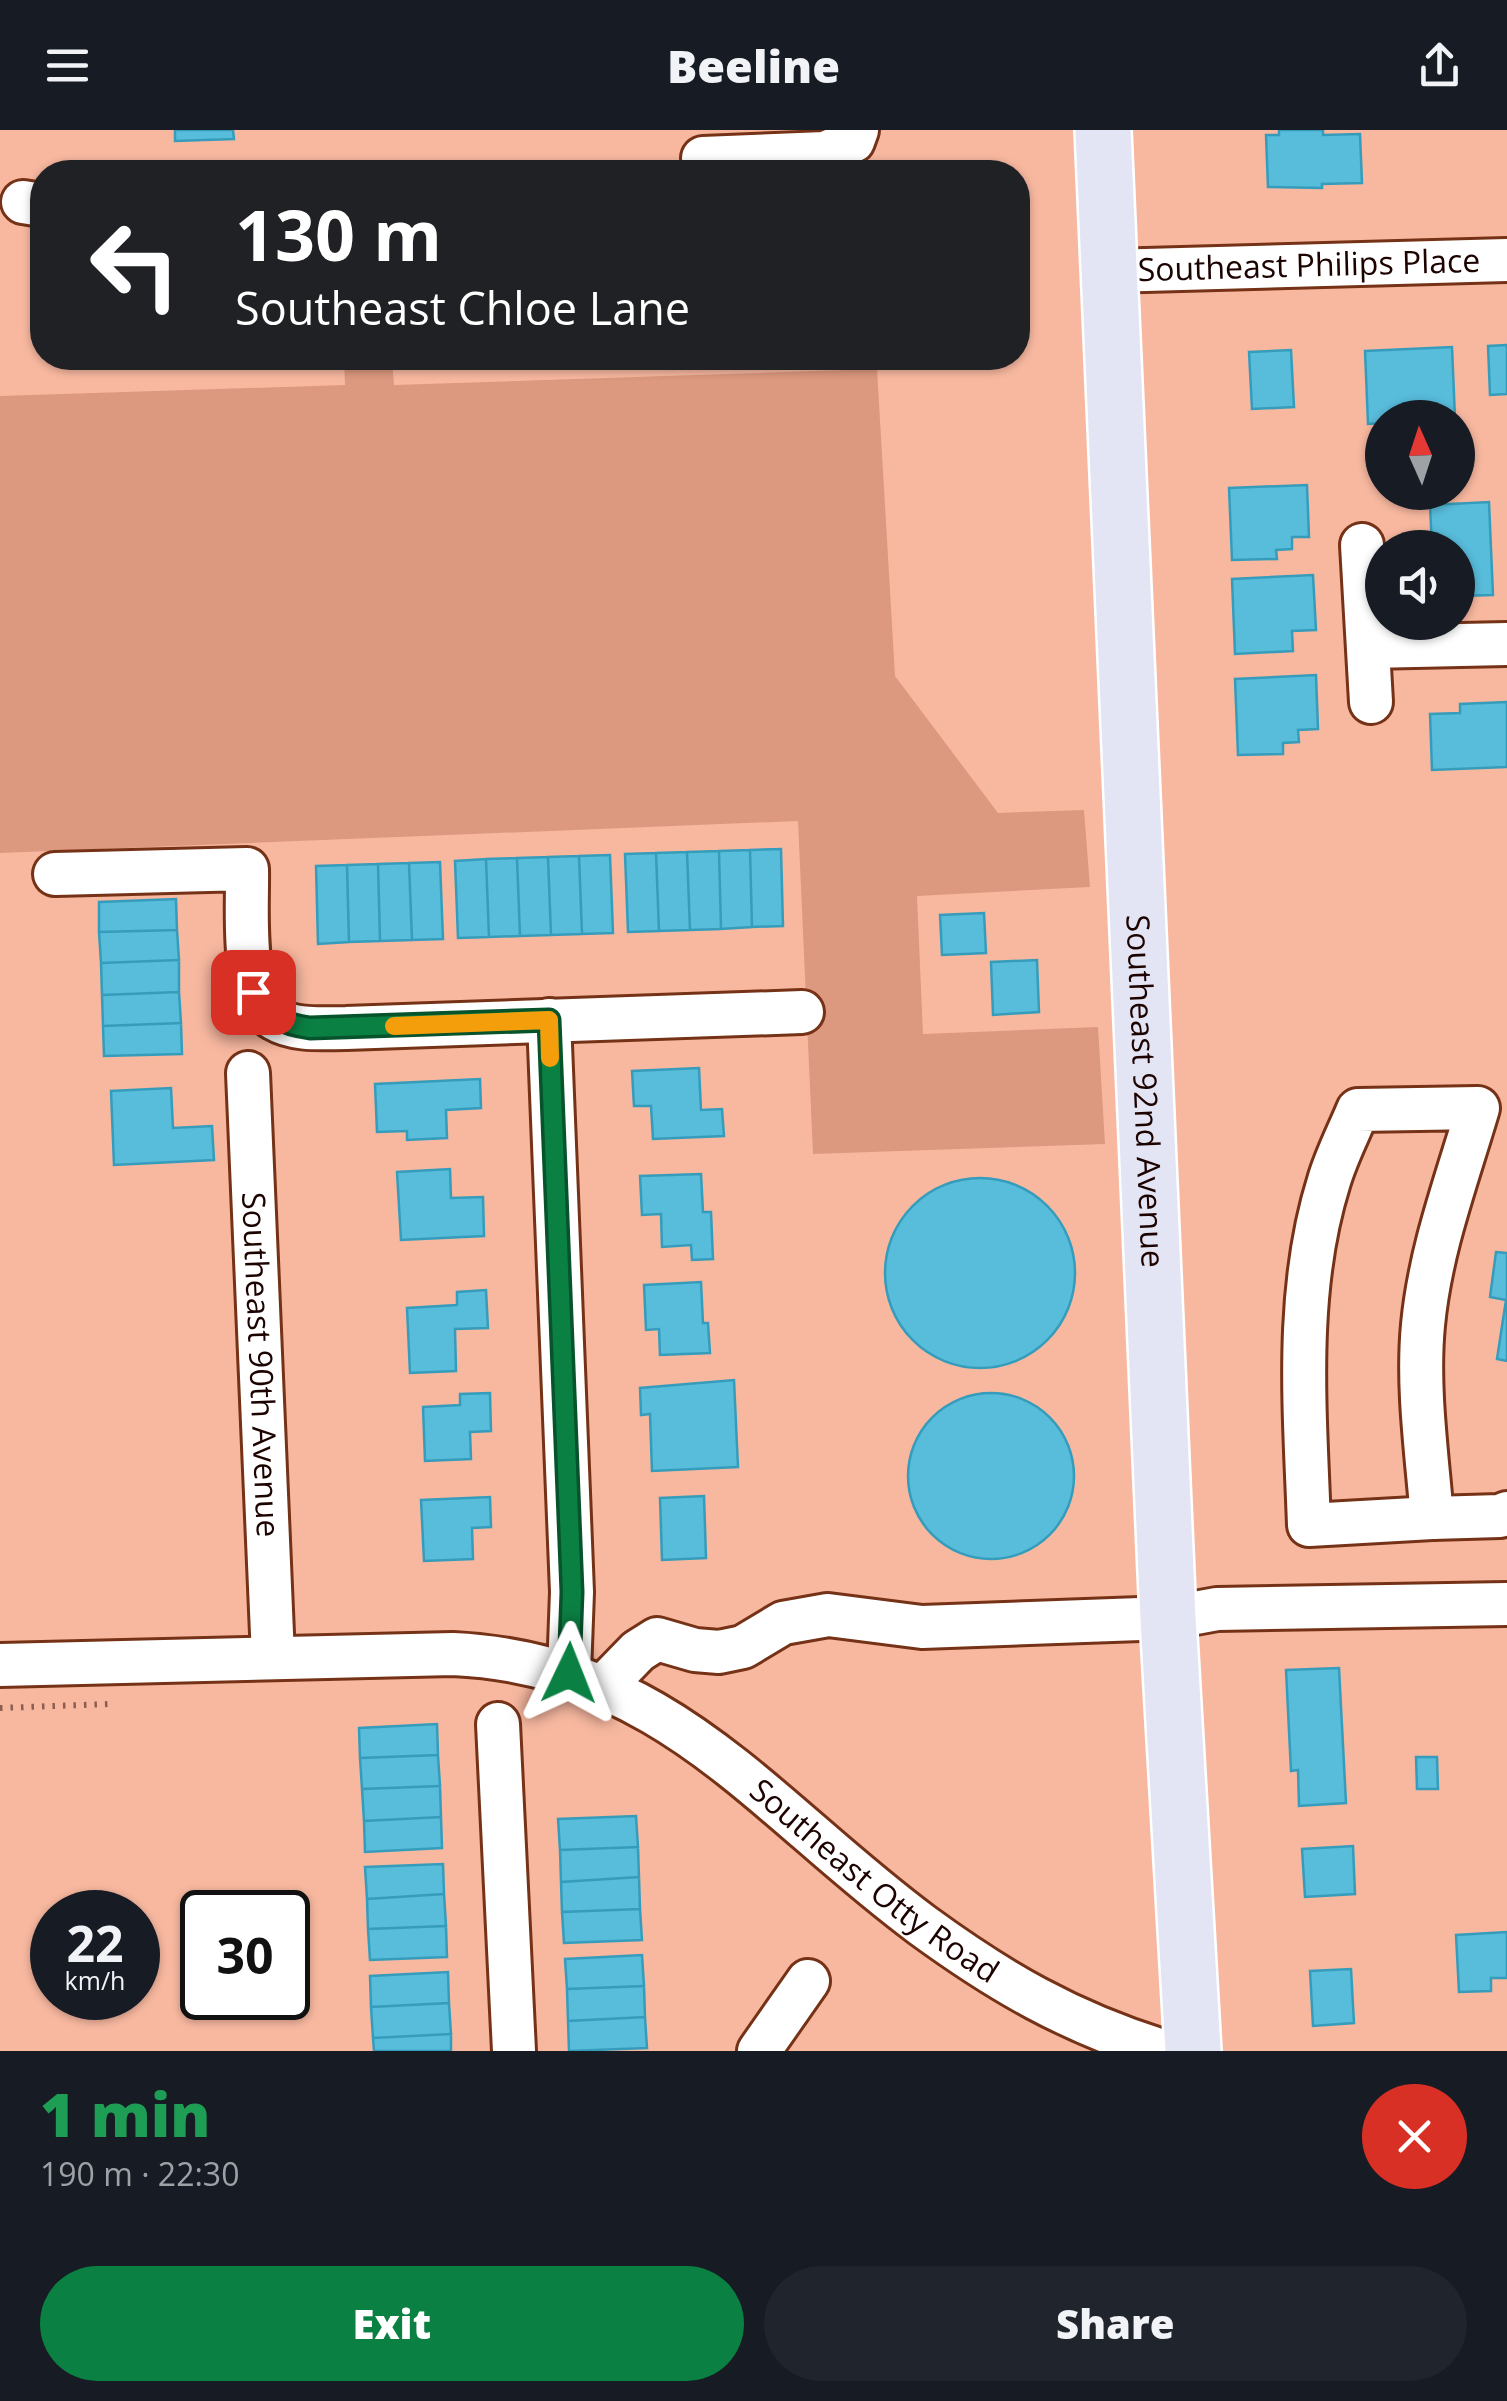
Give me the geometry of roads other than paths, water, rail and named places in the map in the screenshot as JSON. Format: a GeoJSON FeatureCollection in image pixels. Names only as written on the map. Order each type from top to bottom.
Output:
{"type":"FeatureCollection","features":[{"type":"Feature","properties":{"kind":"main road","name":"Southeast 92nd Avenue"},"geometry":{"type":"LineString","coordinates":[[1103,130],[1168,1618],[1193,2051]]}},
{"type":"Feature","properties":{"kind":"street"},"geometry":{"type":"LineString","coordinates":[[703,153],[803,142],[824,153],[853,142],[857,130]]}},
{"type":"Feature","properties":{"kind":"street","name":"Southeast Philips Place"},"geometry":{"type":"LineString","coordinates":[[1110,271],[1507,260]]}},
{"type":"Feature","properties":{"kind":"street"},"geometry":{"type":"LineString","coordinates":[[1362,545],[1371,702]]}},
{"type":"Feature","properties":{"kind":"street"},"geometry":{"type":"LineString","coordinates":[[1370,647],[1507,644]]}},
{"type":"Feature","properties":{"kind":"street"},"geometry":{"type":"LineString","coordinates":[[54,874],[247,868],[253,992],[271,1017],[286,1024],[346,1028],[802,1012]]}},
{"type":"Feature","properties":{"kind":"street"},"geometry":{"type":"LineString","coordinates":[[549,1020],[572,1592],[586,1680],[658,1639],[695,1650],[719,1652],[743,1647],[783,1623],[828,1615],[922,1627],[1168,1618],[1218,1609],[1507,1604]]}},
{"type":"Feature","properties":{"kind":"street","name":"Southeast 90th Avenue"},"geometry":{"type":"LineString","coordinates":[[248,1074],[273,1657]]}},
{"type":"Feature","properties":{"kind":"street"},"geometry":{"type":"LineString","coordinates":[[1432,1518],[1422,1328],[1432,1262],[1478,1108],[1358,1110],[1329,1180],[1311,1261],[1304,1339],[1310,1525],[1500,1516],[1507,1512]]}},
{"type":"Feature","properties":{"kind":"street","name":"Southeast Otty Road"},"geometry":{"type":"LineString","coordinates":[[0,1665],[273,1657],[495,1656],[586,1680],[707,1745],[919,1923],[1021,1992],[1070,2018],[1162,2051]]}},
{"type":"Feature","properties":{"kind":"street"},"geometry":{"type":"LineString","coordinates":[[498,1724],[514,2051]]}},
{"type":"Feature","properties":{"kind":"street"},"geometry":{"type":"LineString","coordinates":[[759,2051],[808,1981]]}}]}
